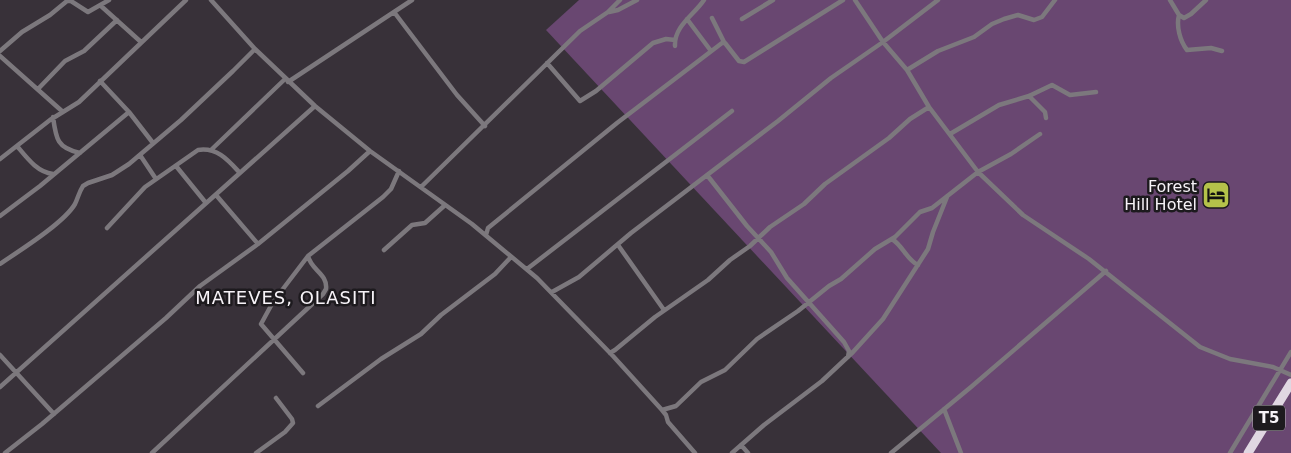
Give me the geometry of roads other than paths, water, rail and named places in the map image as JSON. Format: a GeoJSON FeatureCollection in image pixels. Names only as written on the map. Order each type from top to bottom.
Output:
{"type":"FeatureCollection","features":[{"type":"Feature","properties":{"kind":"highway","name":"T5"},"geometry":{"type":"LineString","coordinates":[[1248,453],[1291,383]]}},
{"type":"Feature","properties":{"kind":"street"},"geometry":{"type":"LineString","coordinates":[[0,50],[22,32],[50,15],[67,1],[72,1],[88,12],[109,0]]}},
{"type":"Feature","properties":{"kind":"street"},"geometry":{"type":"LineString","coordinates":[[0,159],[53,117],[79,102],[186,0]]}},
{"type":"Feature","properties":{"kind":"street"},"geometry":{"type":"LineString","coordinates":[[211,0],[255,49],[315,106],[370,151],[486,236],[552,292],[662,410],[668,422],[695,453]]}},
{"type":"Feature","properties":{"kind":"street"},"geometry":{"type":"LineString","coordinates":[[211,150],[287,81],[412,0]]}},
{"type":"Feature","properties":{"kind":"street"},"geometry":{"type":"LineString","coordinates":[[421,187],[485,126],[547,62],[580,31],[608,12],[620,0]]}},
{"type":"Feature","properties":{"kind":"street"},"geometry":{"type":"LineString","coordinates":[[608,12],[618,10],[637,0]]}},
{"type":"Feature","properties":{"kind":"street"},"geometry":{"type":"LineString","coordinates":[[547,62],[580,101],[602,86],[653,43],[666,39],[674,43],[679,29],[704,0]]}},
{"type":"Feature","properties":{"kind":"street"},"geometry":{"type":"LineString","coordinates":[[742,18],[773,0]]}},
{"type":"Feature","properties":{"kind":"street"},"geometry":{"type":"LineString","coordinates":[[712,18],[724,42],[740,61],[744,62],[843,0]]}},
{"type":"Feature","properties":{"kind":"street"},"geometry":{"type":"LineString","coordinates":[[855,0],[883,42],[907,70],[929,107],[978,172],[1023,215],[1106,271],[1200,347],[1230,359],[1274,366],[1291,375]]}},
{"type":"Feature","properties":{"kind":"street"},"geometry":{"type":"LineString","coordinates":[[552,292],[579,277],[707,174],[778,121],[831,78],[883,42],[938,0]]}},
{"type":"Feature","properties":{"kind":"street"},"geometry":{"type":"LineString","coordinates":[[907,70],[929,56],[974,36],[1004,18],[1018,15],[1034,20],[1042,17],[1055,0]]}},
{"type":"Feature","properties":{"kind":"street"},"geometry":{"type":"LineString","coordinates":[[1170,0],[1178,14],[1184,18],[1206,0]]}},
{"type":"Feature","properties":{"kind":"street"},"geometry":{"type":"LineString","coordinates":[[101,6],[140,42]]}},
{"type":"Feature","properties":{"kind":"street"},"geometry":{"type":"LineString","coordinates":[[394,12],[457,96],[485,126]]}},
{"type":"Feature","properties":{"kind":"street"},"geometry":{"type":"LineString","coordinates":[[1178,14],[1178,26],[1183,44],[1187,50],[1211,48],[1222,50]]}},
{"type":"Feature","properties":{"kind":"street"},"geometry":{"type":"LineString","coordinates":[[687,19],[711,51]]}},
{"type":"Feature","properties":{"kind":"street"},"geometry":{"type":"LineString","coordinates":[[38,89],[65,61],[84,51],[117,20]]}},
{"type":"Feature","properties":{"kind":"street"},"geometry":{"type":"LineString","coordinates":[[486,236],[488,228],[528,194],[724,42]]}},
{"type":"Feature","properties":{"kind":"street"},"geometry":{"type":"LineString","coordinates":[[0,264],[46,232],[71,209],[83,186],[121,170],[140,155],[220,84],[255,49]]}},
{"type":"Feature","properties":{"kind":"street"},"geometry":{"type":"LineString","coordinates":[[0,56],[63,112]]}},
{"type":"Feature","properties":{"kind":"street"},"geometry":{"type":"LineString","coordinates":[[100,81],[129,112],[153,143]]}},
{"type":"Feature","properties":{"kind":"street"},"geometry":{"type":"LineString","coordinates":[[950,134],[999,105],[1029,96],[1053,85],[1070,94],[1096,92]]}},
{"type":"Feature","properties":{"kind":"street"},"geometry":{"type":"LineString","coordinates":[[1029,96],[1045,112],[1046,118]]}},
{"type":"Feature","properties":{"kind":"street"},"geometry":{"type":"LineString","coordinates":[[0,387],[315,106]]}},
{"type":"Feature","properties":{"kind":"street"},"geometry":{"type":"LineString","coordinates":[[610,353],[664,310],[708,280],[770,227],[804,204],[830,180],[929,107]]}},
{"type":"Feature","properties":{"kind":"street"},"geometry":{"type":"LineString","coordinates":[[527,269],[732,111]]}},
{"type":"Feature","properties":{"kind":"street"},"geometry":{"type":"LineString","coordinates":[[0,216],[36,190],[129,112]]}},
{"type":"Feature","properties":{"kind":"street"},"geometry":{"type":"LineString","coordinates":[[53,117],[61,144],[66,149],[80,152]]}},
{"type":"Feature","properties":{"kind":"street"},"geometry":{"type":"LineString","coordinates":[[662,410],[674,407],[701,382],[724,370],[757,339],[798,311],[832,283],[841,279],[875,249],[892,240],[916,216],[932,208],[978,172],[1011,154],[1040,134]]}},
{"type":"Feature","properties":{"kind":"street"},"geometry":{"type":"LineString","coordinates":[[17,146],[39,170],[53,174]]}},
{"type":"Feature","properties":{"kind":"street"},"geometry":{"type":"LineString","coordinates":[[106,228],[135,197],[156,179],[198,150],[211,150],[219,153],[240,173]]}},
{"type":"Feature","properties":{"kind":"street"},"geometry":{"type":"LineString","coordinates":[[5,453],[54,414],[166,318],[200,286],[258,244],[370,151]]}},
{"type":"Feature","properties":{"kind":"street"},"geometry":{"type":"LineString","coordinates":[[140,155],[156,179]]}},
{"type":"Feature","properties":{"kind":"street"},"geometry":{"type":"LineString","coordinates":[[176,166],[206,204]]}},
{"type":"Feature","properties":{"kind":"street"},"geometry":{"type":"LineString","coordinates":[[303,373],[261,323],[273,302],[308,256],[389,192],[399,171]]}},
{"type":"Feature","properties":{"kind":"street"},"geometry":{"type":"LineString","coordinates":[[707,174],[776,258],[787,278],[847,348],[849,353],[847,358]]}},
{"type":"Feature","properties":{"kind":"street"},"geometry":{"type":"LineString","coordinates":[[216,194],[258,244]]}},
{"type":"Feature","properties":{"kind":"street"},"geometry":{"type":"LineString","coordinates":[[732,453],[764,425],[822,381],[847,358],[883,319],[928,249],[948,196]]}},
{"type":"Feature","properties":{"kind":"street"},"geometry":{"type":"LineString","coordinates":[[384,250],[412,225],[425,224],[444,206]]}},
{"type":"Feature","properties":{"kind":"street"},"geometry":{"type":"LineString","coordinates":[[892,240],[918,265]]}},
{"type":"Feature","properties":{"kind":"street"},"geometry":{"type":"LineString","coordinates":[[618,245],[664,310]]}},
{"type":"Feature","properties":{"kind":"street"},"geometry":{"type":"LineString","coordinates":[[152,453],[326,289],[325,281],[310,263],[308,256]]}},
{"type":"Feature","properties":{"kind":"street"},"geometry":{"type":"LineString","coordinates":[[318,406],[381,359],[421,334],[442,315],[495,274],[511,256]]}},
{"type":"Feature","properties":{"kind":"street"},"geometry":{"type":"LineString","coordinates":[[891,453],[1106,271]]}},
{"type":"Feature","properties":{"kind":"street"},"geometry":{"type":"LineString","coordinates":[[1230,453],[1291,352]]}},
{"type":"Feature","properties":{"kind":"street"},"geometry":{"type":"LineString","coordinates":[[0,355],[54,414]]}},
{"type":"Feature","properties":{"kind":"street"},"geometry":{"type":"LineString","coordinates":[[256,453],[293,424],[292,419],[276,398]]}},
{"type":"Feature","properties":{"kind":"street"},"geometry":{"type":"LineString","coordinates":[[944,408],[961,453]]}},
{"type":"Feature","properties":{"kind":"street"},"geometry":{"type":"LineString","coordinates":[[741,445],[748,453]]}},
{"type":"Feature","properties":{"kind":"place","name":"Forest Hill Hotel"},"geometry":{"type":"Point","coordinates":[1216,195]}},
{"type":"Feature","properties":{"kind":"district","name":"MATEVES, OLASITI"},"geometry":{"type":"Point","coordinates":[286,297]}}]}
